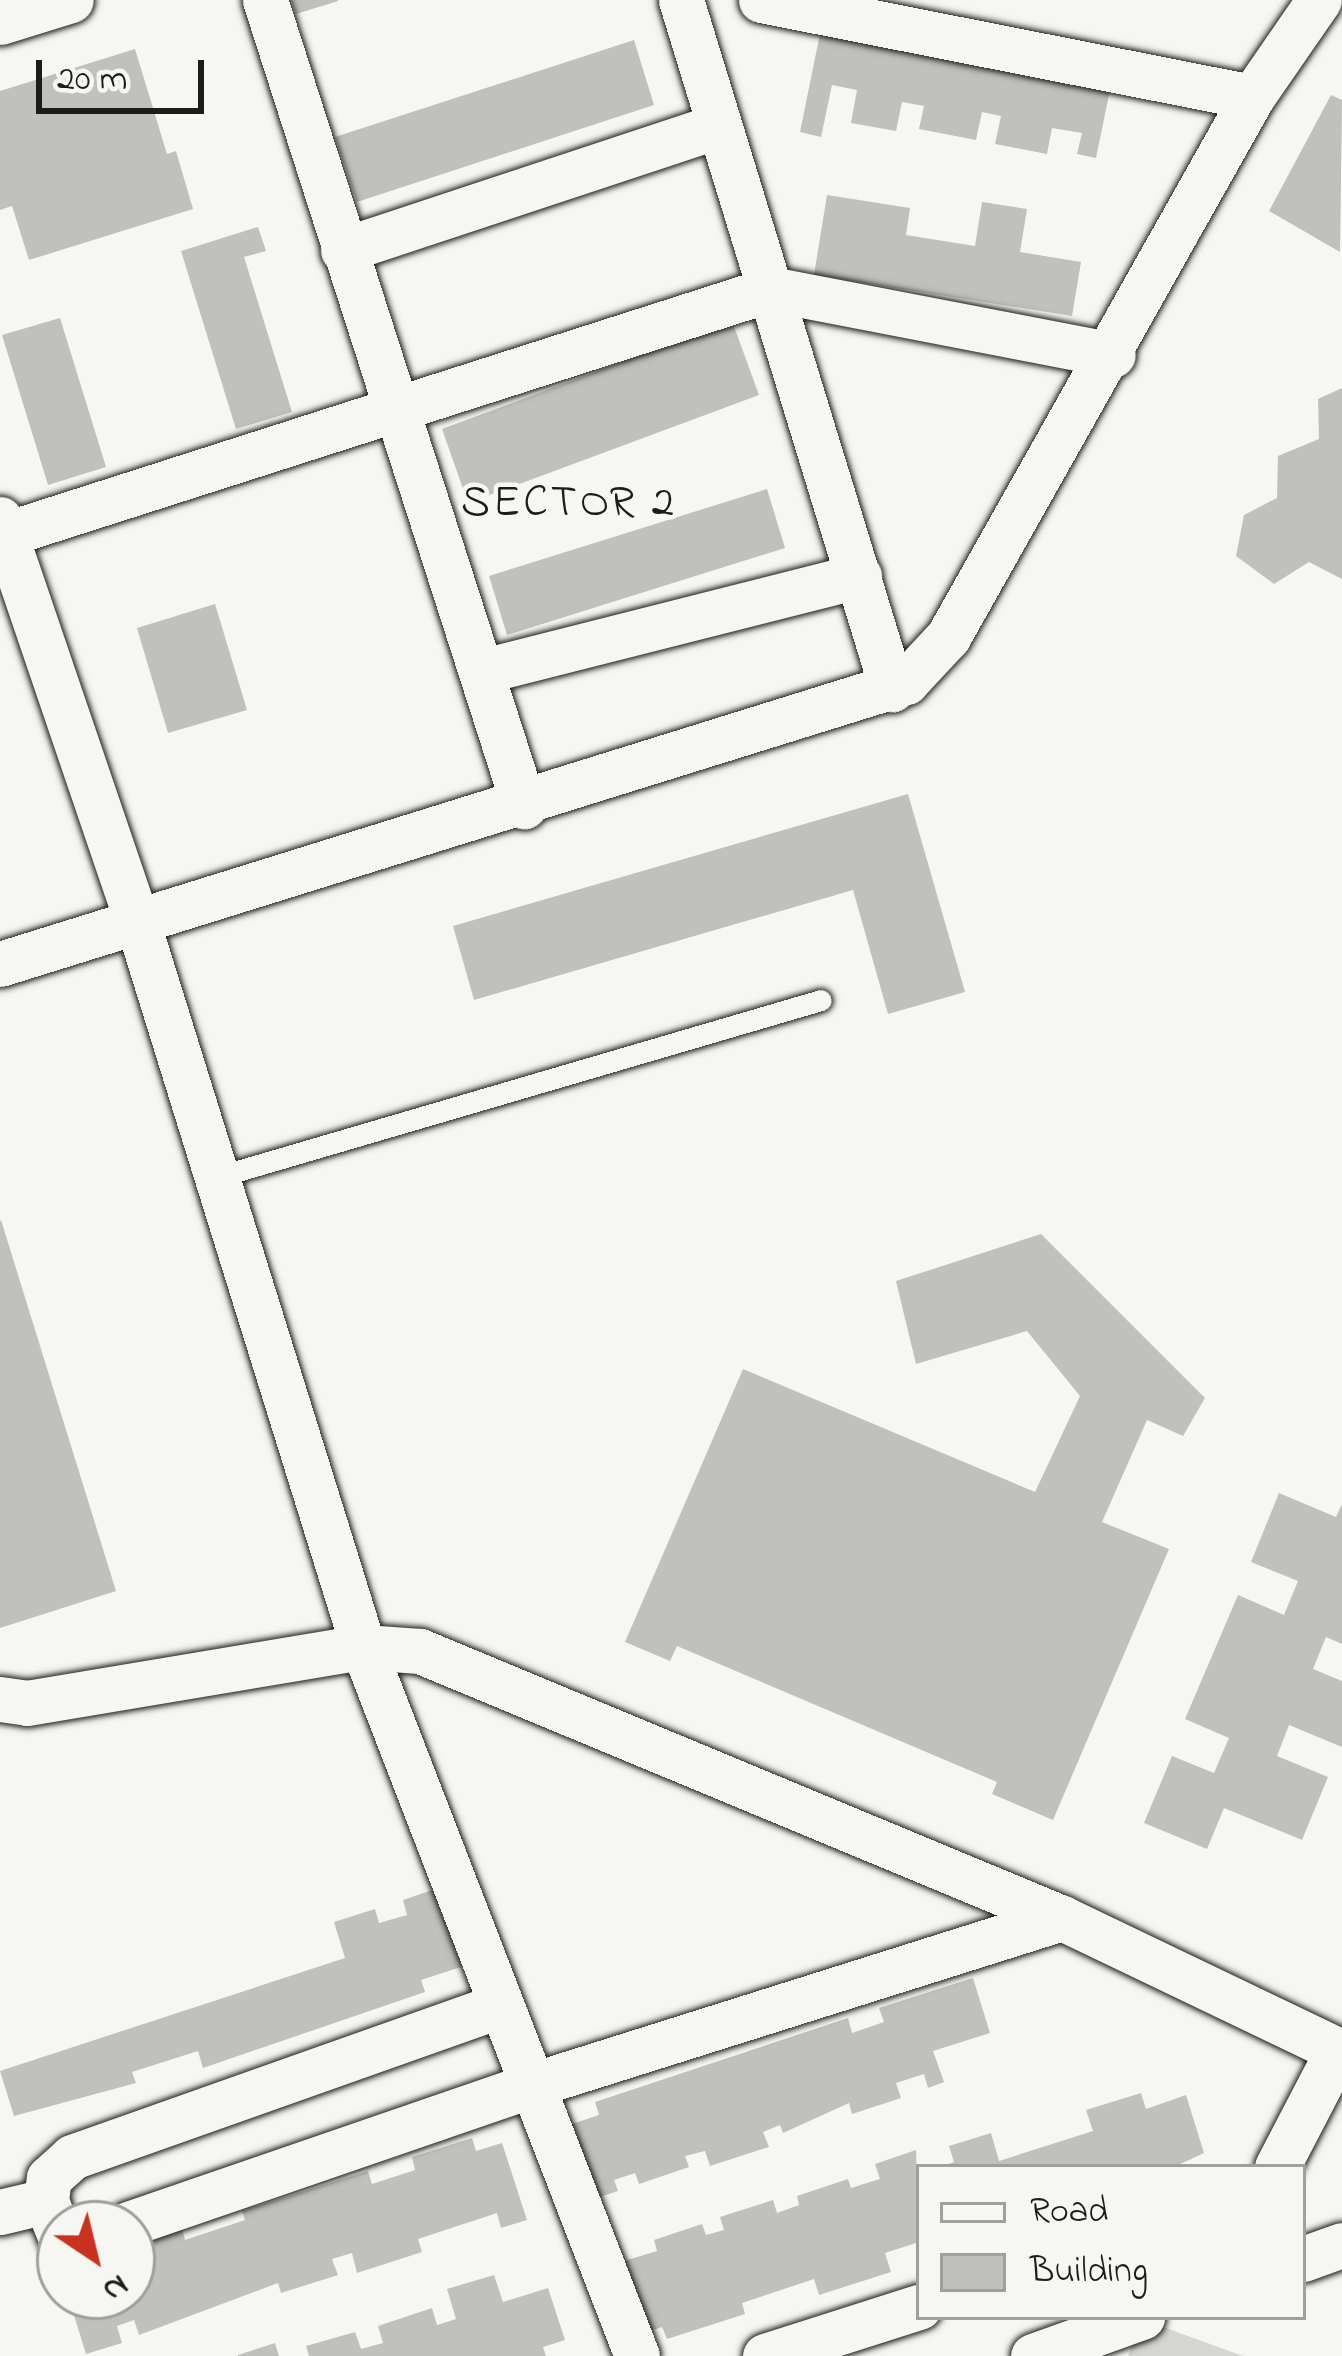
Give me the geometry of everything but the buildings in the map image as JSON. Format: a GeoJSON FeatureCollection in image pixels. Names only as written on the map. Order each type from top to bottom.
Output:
{"type":"FeatureCollection","features":[{"type":"Feature","properties":{"kind":"street"},"geometry":{"type":"LineString","coordinates":[[0,22],[70,0]]}},
{"type":"Feature","properties":{"kind":"street"},"geometry":{"type":"LineString","coordinates":[[265,0],[392,409],[483,671],[524,806]]}},
{"type":"Feature","properties":{"kind":"street"},"geometry":{"type":"LineString","coordinates":[[680,0],[892,689]]}},
{"type":"Feature","properties":{"kind":"street"},"geometry":{"type":"LineString","coordinates":[[760,0],[1252,97]]}},
{"type":"Feature","properties":{"kind":"street"},"geometry":{"type":"LineString","coordinates":[[0,964],[892,689],[920,671],[948,637],[1113,355],[1252,97],[1319,0]]}},
{"type":"Feature","properties":{"kind":"street"},"geometry":{"type":"LineString","coordinates":[[343,250],[717,126]]}},
{"type":"Feature","properties":{"kind":"street"},"geometry":{"type":"LineString","coordinates":[[637,2356],[496,2007],[363,1647],[138,924],[2,530],[771,290],[1113,355]]}},
{"type":"Feature","properties":{"kind":"street"},"geometry":{"type":"LineString","coordinates":[[483,671],[859,576]]}},
{"type":"Feature","properties":{"kind":"street"},"geometry":{"type":"LineString","coordinates":[[0,1699],[27,1703],[363,1647],[396,1646],[458,1664],[1061,1918],[1341,2048],[1278,2164]]}},
{"type":"Feature","properties":{"kind":"street"},"geometry":{"type":"LineString","coordinates":[[156,2214],[529,2086],[1061,1918]]}},
{"type":"Feature","properties":{"kind":"street"},"geometry":{"type":"LineString","coordinates":[[51,2200],[49,2177],[72,2157],[496,2007]]}},
{"type":"Feature","properties":{"kind":"street"},"geometry":{"type":"LineString","coordinates":[[0,2212],[36,2217]]}},
{"type":"Feature","properties":{"kind":"street"},"geometry":{"type":"LineString","coordinates":[[1306,2258],[1342,2246]]}},
{"type":"Feature","properties":{"kind":"street"},"geometry":{"type":"LineString","coordinates":[[765,2356],[916,2308]]}},
{"type":"Feature","properties":{"kind":"street"},"geometry":{"type":"LineString","coordinates":[[1033,2356],[1134,2320]]}},
{"type":"Feature","properties":{"kind":"lane"},"geometry":{"type":"LineString","coordinates":[[217,1177],[821,1000]]}},
{"type":"Feature","properties":{"kind":"shaded area"},"geometry":{"type":"Polygon","coordinates":[[[1144,2320],[1243,2356],[1128,2356],[1144,2320]]]}},
{"type":"Feature","properties":{"kind":"district","name":"SECTOR 2"},"geometry":{"type":"Point","coordinates":[569,505]}}]}
